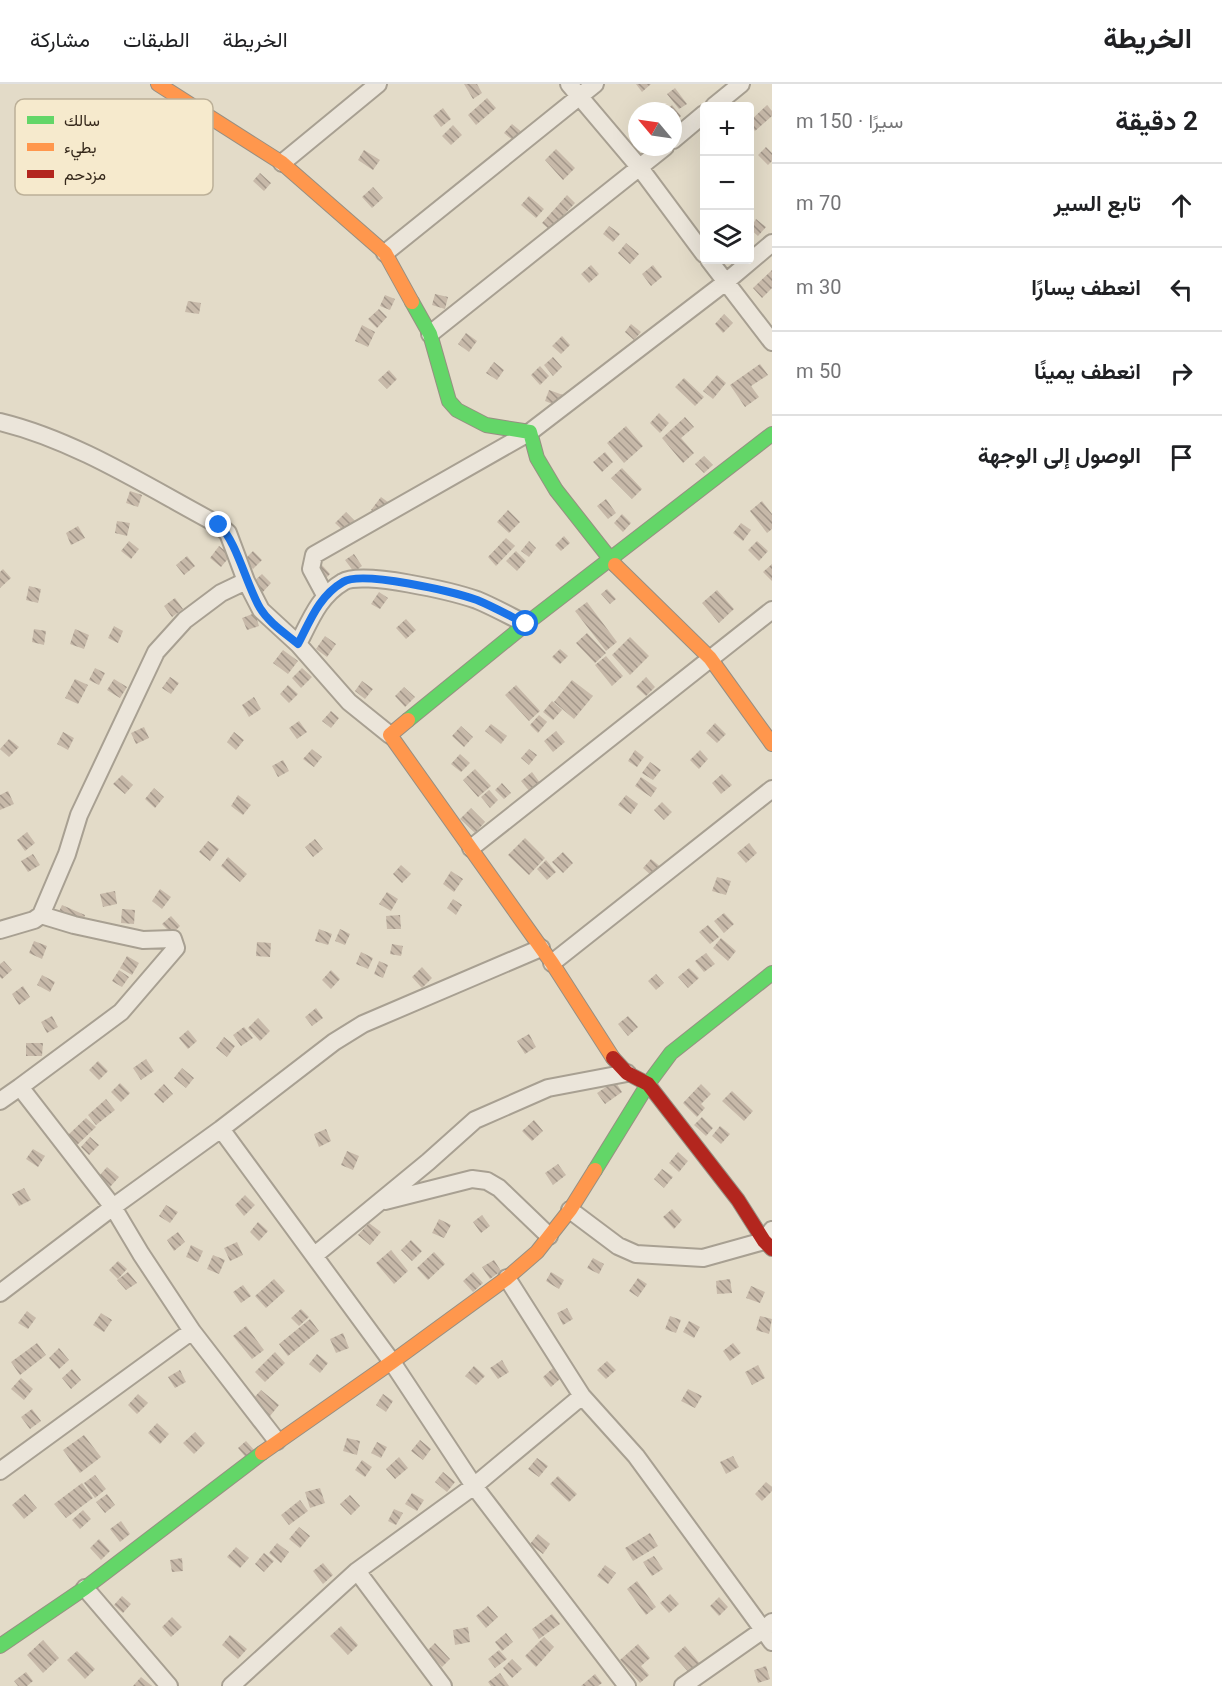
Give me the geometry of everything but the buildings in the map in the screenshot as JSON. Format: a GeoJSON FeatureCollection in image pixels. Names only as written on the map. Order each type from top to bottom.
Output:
{"type":"FeatureCollection","features":[{"type":"Feature","properties":{"kind":"street"},"geometry":{"type":"LineString","coordinates":[[158,84],[182,99]]}},
{"type":"Feature","properties":{"kind":"street"},"geometry":{"type":"LineString","coordinates":[[282,163],[378,84]]}},
{"type":"Feature","properties":{"kind":"street"},"geometry":{"type":"LineString","coordinates":[[385,253],[574,90],[595,84]]}},
{"type":"Feature","properties":{"kind":"street"},"geometry":{"type":"LineString","coordinates":[[719,102],[741,84]]}},
{"type":"Feature","properties":{"kind":"street"},"geometry":{"type":"LineString","coordinates":[[574,90],[640,168],[700,247]]}},
{"type":"Feature","properties":{"kind":"street"},"geometry":{"type":"LineString","coordinates":[[682,133],[700,118]]}},
{"type":"Feature","properties":{"kind":"street"},"geometry":{"type":"LineString","coordinates":[[213,119],[282,163],[385,253],[430,334],[449,401],[457,410],[486,425],[530,432]]}},
{"type":"Feature","properties":{"kind":"street"},"geometry":{"type":"LineString","coordinates":[[430,334],[654,156]]}},
{"type":"Feature","properties":{"kind":"street"},"geometry":{"type":"LineString","coordinates":[[325,595],[311,569],[314,555],[530,432],[727,281],[772,243]]}},
{"type":"Feature","properties":{"kind":"street"},"geometry":{"type":"LineString","coordinates":[[712,264],[772,342]]}},
{"type":"Feature","properties":{"kind":"street"},"geometry":{"type":"LineString","coordinates":[[0,422],[25,428],[82,452],[219,525],[228,532],[246,581],[261,610],[298,644],[350,702],[390,735],[552,963],[614,1059],[627,1073],[648,1084],[769,1240],[703,1258],[636,1254],[618,1246],[570,1210]]}},
{"type":"Feature","properties":{"kind":"street"},"geometry":{"type":"LineString","coordinates":[[530,432],[537,458],[556,490],[610,560],[710,658],[772,744]]}},
{"type":"Feature","properties":{"kind":"street"},"geometry":{"type":"LineString","coordinates":[[390,735],[526,624],[772,434]]}},
{"type":"Feature","properties":{"kind":"street"},"geometry":{"type":"LineString","coordinates":[[298,644],[325,595],[345,580],[387,579],[444,591],[477,601],[526,624]]}},
{"type":"Feature","properties":{"kind":"street"},"geometry":{"type":"LineString","coordinates":[[0,930],[34,920],[41,915],[67,854],[79,815],[156,652],[185,620],[221,593],[246,581]]}},
{"type":"Feature","properties":{"kind":"street"},"geometry":{"type":"LineString","coordinates":[[471,848],[772,610]]}},
{"type":"Feature","properties":{"kind":"street"},"geometry":{"type":"LineString","coordinates":[[552,963],[772,789]]}},
{"type":"Feature","properties":{"kind":"street"},"geometry":{"type":"LineString","coordinates":[[0,1101],[121,1012],[176,948],[173,939],[143,940],[74,925],[41,915]]}},
{"type":"Feature","properties":{"kind":"street"},"geometry":{"type":"LineString","coordinates":[[0,1293],[113,1207],[221,1130],[334,1042],[363,1024],[541,948]]}},
{"type":"Feature","properties":{"kind":"street"},"geometry":{"type":"LineString","coordinates":[[0,1646],[85,1588],[277,1441],[392,1362],[507,1278],[537,1252],[570,1210],[648,1084],[671,1053],[772,973]]}},
{"type":"Feature","properties":{"kind":"street"},"geometry":{"type":"LineString","coordinates":[[315,1255],[475,1120],[548,1088],[627,1073]]}},
{"type":"Feature","properties":{"kind":"street"},"geometry":{"type":"LineString","coordinates":[[20,1087],[113,1207],[192,1331],[277,1441]]}},
{"type":"Feature","properties":{"kind":"street"},"geometry":{"type":"LineString","coordinates":[[221,1130],[392,1362],[474,1486],[627,1686]]}},
{"type":"Feature","properties":{"kind":"street"},"geometry":{"type":"LineString","coordinates":[[379,1202],[472,1179],[487,1181],[499,1188],[549,1236]]}},
{"type":"Feature","properties":{"kind":"street"},"geometry":{"type":"LineString","coordinates":[[507,1278],[582,1396],[636,1456],[769,1632],[683,1686]]}},
{"type":"Feature","properties":{"kind":"street"},"geometry":{"type":"LineString","coordinates":[[0,1471],[192,1331]]}},
{"type":"Feature","properties":{"kind":"street"},"geometry":{"type":"LineString","coordinates":[[231,1686],[357,1571],[474,1486],[582,1396]]}},
{"type":"Feature","properties":{"kind":"street"},"geometry":{"type":"LineString","coordinates":[[357,1571],[439,1685]]}},
{"type":"Feature","properties":{"kind":"street"},"geometry":{"type":"LineString","coordinates":[[85,1588],[168,1686]]}},
{"type":"Feature","properties":{"kind":"traffic: fast"},"geometry":{"type":"LineString","coordinates":[[412,302],[430,334],[449,401],[457,410],[486,425],[530,432],[537,458],[556,490],[615,565]]}},
{"type":"Feature","properties":{"kind":"traffic: fast"},"geometry":{"type":"LineString","coordinates":[[408,720],[526,624],[772,434]]}},
{"type":"Feature","properties":{"kind":"traffic: fast"},"geometry":{"type":"LineString","coordinates":[[595,1170],[648,1084],[671,1053],[772,973]]}},
{"type":"Feature","properties":{"kind":"traffic: fast"},"geometry":{"type":"LineString","coordinates":[[0,1646],[85,1588],[262,1453]]}},
{"type":"Feature","properties":{"kind":"traffic: slow"},"geometry":{"type":"LineString","coordinates":[[158,84],[182,99]]}},
{"type":"Feature","properties":{"kind":"traffic: slow"},"geometry":{"type":"LineString","coordinates":[[213,119],[282,163],[385,253],[412,302]]}},
{"type":"Feature","properties":{"kind":"traffic: slow"},"geometry":{"type":"LineString","coordinates":[[615,565],[710,658],[772,744]]}},
{"type":"Feature","properties":{"kind":"traffic: slow"},"geometry":{"type":"LineString","coordinates":[[408,720],[390,735],[552,963],[613,1058]]}},
{"type":"Feature","properties":{"kind":"traffic: slow"},"geometry":{"type":"LineString","coordinates":[[262,1453],[507,1278],[537,1252],[570,1210],[595,1170]]}},
{"type":"Feature","properties":{"kind":"traffic: jam"},"geometry":{"type":"LineString","coordinates":[[613,1058],[627,1073],[648,1084],[738,1200],[764,1241],[772,1249]]}},
{"type":"Feature","properties":{"kind":"route"},"geometry":{"type":"LineString","coordinates":[[219,525],[228,532],[246,581],[261,610],[298,644],[325,595],[345,580],[387,579],[444,591],[477,601],[526,624]]}}]}
